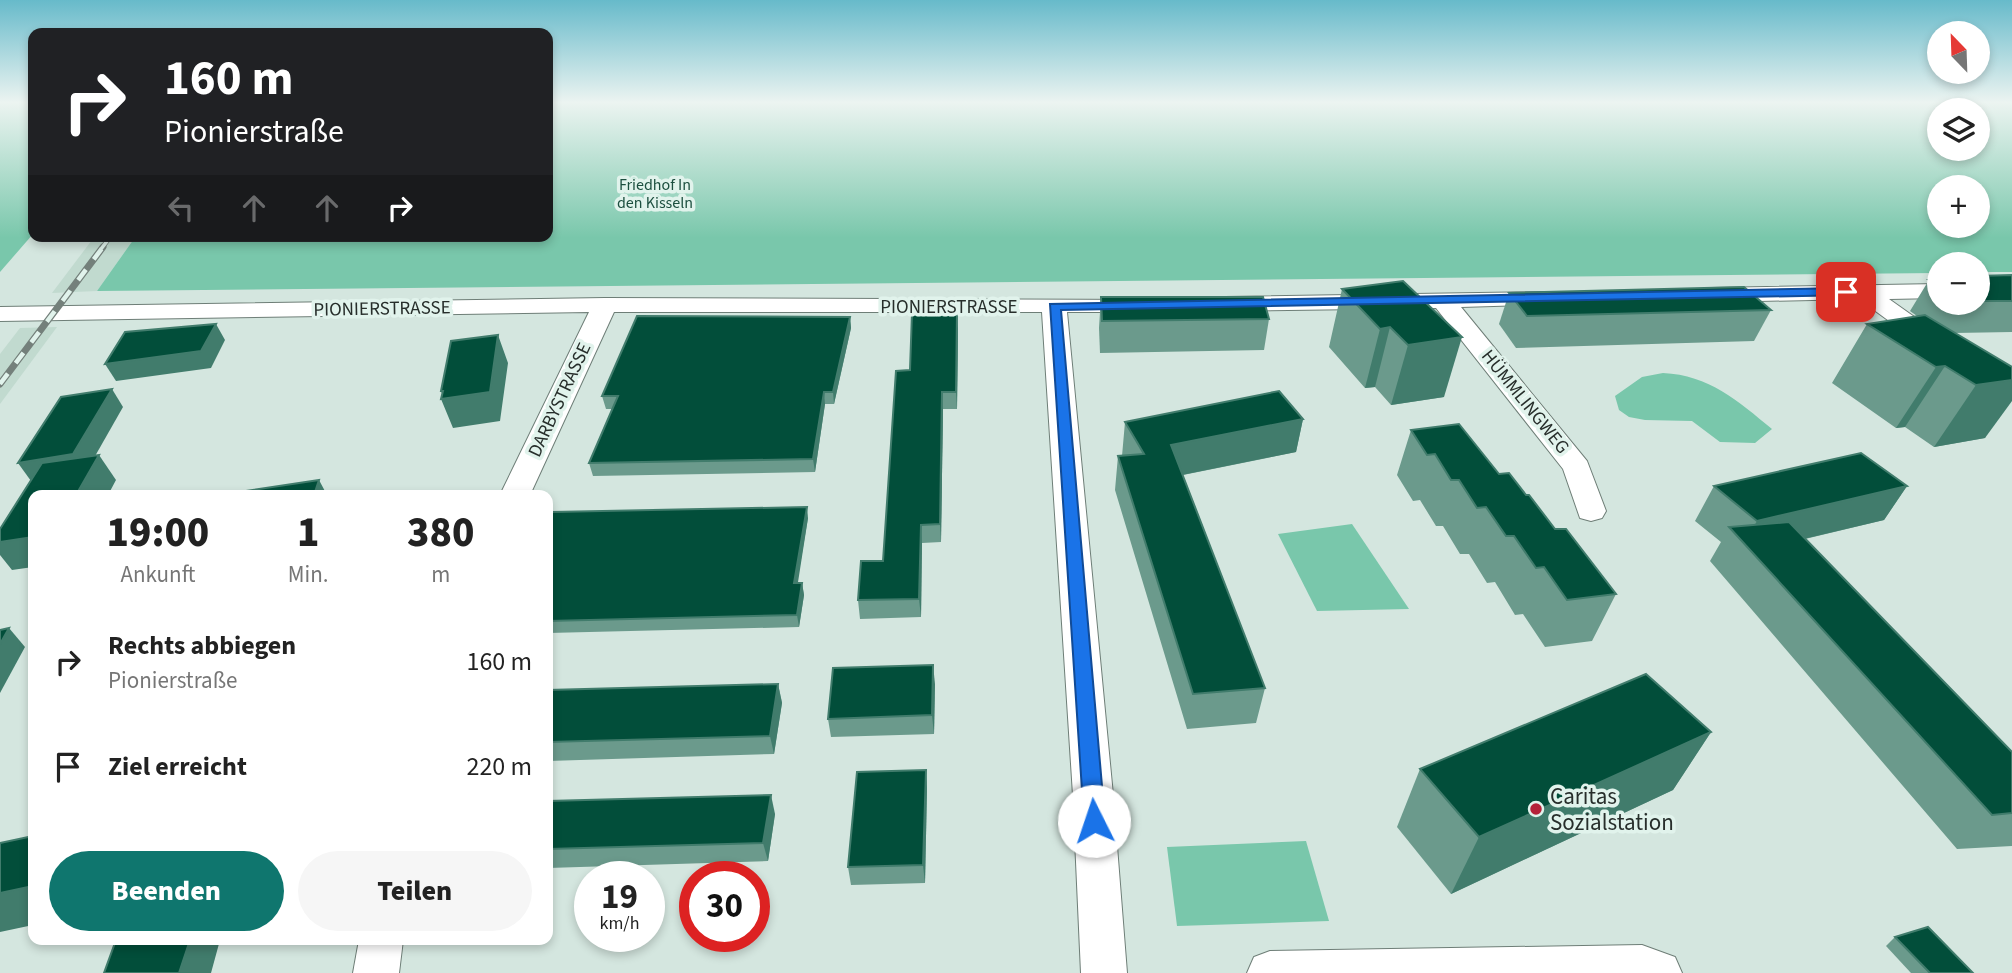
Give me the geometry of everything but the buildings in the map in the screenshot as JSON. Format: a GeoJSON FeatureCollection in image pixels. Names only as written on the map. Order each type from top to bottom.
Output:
{"type":"FeatureCollection","features":[{"type":"Feature","properties":{"kind":"street"},"geometry":{"type":"LineString","coordinates":[[1693,296],[1927,291]]}},
{"type":"Feature","properties":{"kind":"street"},"geometry":{"type":"LineString","coordinates":[[1864,292],[1951,355]]}},
{"type":"Feature","properties":{"kind":"street"},"geometry":{"type":"LineString","coordinates":[[1207,304],[1568,298]]}},
{"type":"Feature","properties":{"kind":"street","name":"HÜMMLINGWEG"},"geometry":{"type":"LineString","coordinates":[[1443,301],[1577,467],[1591,511]]}},
{"type":"Feature","properties":{"kind":"street","name":"PIONIERSTRASSE"},"geometry":{"type":"LineString","coordinates":[[0,314],[605,305],[1166,305]]}},
{"type":"Feature","properties":{"kind":"street","name":"DARBYSTRASSE"},"geometry":{"type":"LineString","coordinates":[[517,490],[605,305]]}},
{"type":"Feature","properties":{"kind":"street"},"geometry":{"type":"LineString","coordinates":[[1054,306],[1104,973]]}},
{"type":"Feature","properties":{"kind":"street"},"geometry":{"type":"LineString","coordinates":[[376,973],[380,945]]}},
{"type":"Feature","properties":{"kind":"street"},"geometry":{"type":"LineString","coordinates":[[1270,973],[1642,967],[1659,973]]}},
{"type":"Feature","properties":{"kind":"shaded area"},"geometry":{"type":"Polygon","coordinates":[[[90,242],[132,242],[97,291],[52,293],[90,242]]]}},
{"type":"Feature","properties":{"kind":"shaded area"},"geometry":{"type":"Polygon","coordinates":[[[57,327],[0,404],[0,354],[20,328],[57,327]]]}},
{"type":"Feature","properties":{"kind":"green space"},"geometry":{"type":"Polygon","coordinates":[[[0,147],[28,147],[28,240],[0,272],[0,147]]]}},
{"type":"Feature","properties":{"kind":"green space","name":"Friedhof In den Kisseln"},"geometry":{"type":"Polygon","coordinates":[[[553,147],[1927,147],[1927,161],[1990,161],[1990,147],[2012,147],[2012,272],[1990,272],[1990,252],[1927,252],[1927,273],[97,291],[132,242],[553,242],[553,147]]]}},
{"type":"Feature","properties":{"kind":"green space"},"geometry":{"type":"Polygon","coordinates":[[[1663,373],[1709,384],[1772,429],[1755,443],[1720,442],[1692,421],[1645,420],[1629,417],[1619,410],[1615,396],[1642,377],[1663,373]]]}},
{"type":"Feature","properties":{"kind":"green space"},"geometry":{"type":"Polygon","coordinates":[[[1352,524],[1409,609],[1317,611],[1278,534],[1352,524]]]}},
{"type":"Feature","properties":{"kind":"green space"},"geometry":{"type":"Polygon","coordinates":[[[1306,841],[1329,921],[1177,926],[1167,847],[1306,841]]]}},
{"type":"Feature","properties":{"kind":"railway"},"geometry":{"type":"LineString","coordinates":[[101,249],[106,242]]}},
{"type":"Feature","properties":{"kind":"railway"},"geometry":{"type":"LineString","coordinates":[[0,384],[103,247]]}},
{"type":"Feature","properties":{"kind":"place","name":"Caritas Sozialstation"},"geometry":{"type":"Point","coordinates":[1536,809]}},
{"type":"Feature","properties":{"kind":"route"},"geometry":{"type":"LineString","coordinates":[[1094,821],[1054,306],[1846,292]]}}]}
